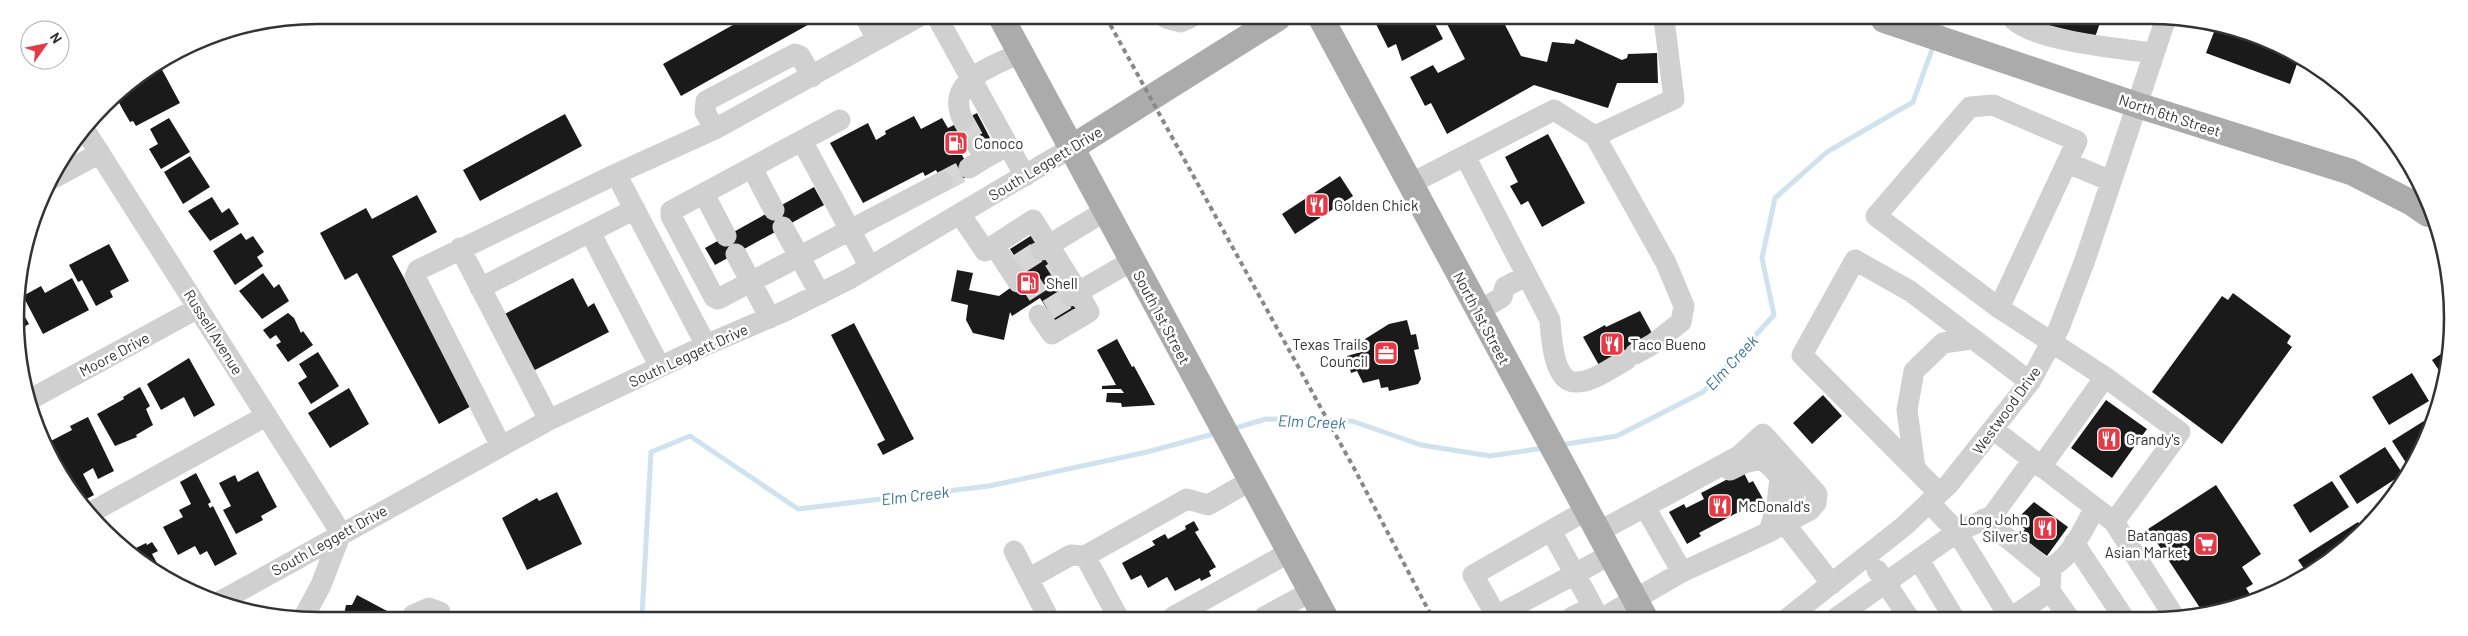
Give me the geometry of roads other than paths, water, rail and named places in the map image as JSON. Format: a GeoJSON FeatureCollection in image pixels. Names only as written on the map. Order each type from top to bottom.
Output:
{"type":"FeatureCollection","features":[{"type":"Feature","properties":{"kind":"main road","name":"South 1st Street"},"geometry":{"type":"LineString","coordinates":[[1005,24],[1247,476],[1322,612]]}},
{"type":"Feature","properties":{"kind":"main road","name":"South Leggett Drive"},"geometry":{"type":"LineString","coordinates":[[1071,148],[1150,99],[1259,24]]}},
{"type":"Feature","properties":{"kind":"main road","name":"North 1st Street"},"geometry":{"type":"LineString","coordinates":[[1325,24],[1640,608]]}},
{"type":"Feature","properties":{"kind":"main road","name":"North 6th Street"},"geometry":{"type":"LineString","coordinates":[[1895,24],[2137,105],[2351,172],[2420,203]]}},
{"type":"Feature","properties":{"kind":"street"},"geometry":{"type":"LineString","coordinates":[[869,24],[877,39]]}},
{"type":"Feature","properties":{"kind":"street"},"geometry":{"type":"LineString","coordinates":[[501,446],[416,277],[418,270],[460,248],[715,129],[905,24]]}},
{"type":"Feature","properties":{"kind":"street"},"geometry":{"type":"LineString","coordinates":[[941,24],[1024,176]]}},
{"type":"Feature","properties":{"kind":"street"},"geometry":{"type":"LineString","coordinates":[[1595,136],[1674,99],[1665,24]]}},
{"type":"Feature","properties":{"kind":"street"},"geometry":{"type":"LineString","coordinates":[[2018,24],[2056,38],[2154,53]]}},
{"type":"Feature","properties":{"kind":"street","name":"Westwood Drive"},"geometry":{"type":"LineString","coordinates":[[1796,612],[1868,555],[1934,498],[1994,430],[2030,382],[2051,344],[2085,260],[2164,24]]}},
{"type":"Feature","properties":{"kind":"street"},"geometry":{"type":"LineString","coordinates":[[963,120],[958,108],[959,93],[970,79],[1020,52]]}},
{"type":"Feature","properties":{"kind":"street"},"geometry":{"type":"LineString","coordinates":[[715,129],[705,112],[706,101],[795,54],[800,56],[812,77]]}},
{"type":"Feature","properties":{"kind":"street"},"geometry":{"type":"LineString","coordinates":[[1999,308],[2078,141],[1993,105],[1970,107],[1876,216],[1999,308],[2051,344],[2105,377],[2180,432],[2114,522]]}},
{"type":"Feature","properties":{"kind":"street"},"geometry":{"type":"LineString","coordinates":[[1410,184],[1554,110],[1595,136],[1666,263],[1684,306],[1681,322],[1653,344],[1591,379],[1575,382],[1568,380],[1559,368],[1551,349],[1550,320],[1465,156]]}},
{"type":"Feature","properties":{"kind":"street"},"geometry":{"type":"LineString","coordinates":[[840,120],[672,211],[671,216],[714,297],[718,299],[942,182]]}},
{"type":"Feature","properties":{"kind":"street","name":"Russell Avenue"},"geometry":{"type":"LineString","coordinates":[[88,135],[340,534]]}},
{"type":"Feature","properties":{"kind":"street"},"geometry":{"type":"LineString","coordinates":[[802,140],[870,267]]}},
{"type":"Feature","properties":{"kind":"street"},"geometry":{"type":"LineString","coordinates":[[977,157],[1007,146]]}},
{"type":"Feature","properties":{"kind":"street","name":"South Leggett Drive"},"geometry":{"type":"LineString","coordinates":[[226,598],[549,420],[706,345],[820,294],[870,267],[1071,148]]}},
{"type":"Feature","properties":{"kind":"street"},"geometry":{"type":"LineString","coordinates":[[62,174],[100,153]]}},
{"type":"Feature","properties":{"kind":"street"},"geometry":{"type":"LineString","coordinates":[[2068,163],[2111,181]]}},
{"type":"Feature","properties":{"kind":"street"},"geometry":{"type":"LineString","coordinates":[[752,168],[820,294]]}},
{"type":"Feature","properties":{"kind":"street"},"geometry":{"type":"LineString","coordinates":[[616,174],[706,345]]}},
{"type":"Feature","properties":{"kind":"street"},"geometry":{"type":"LineString","coordinates":[[704,194],[770,318]]}},
{"type":"Feature","properties":{"kind":"street"},"geometry":{"type":"LineString","coordinates":[[480,288],[635,209]]}},
{"type":"Feature","properties":{"kind":"street"},"geometry":{"type":"LineString","coordinates":[[1045,248],[1104,211]]}},
{"type":"Feature","properties":{"kind":"street"},"geometry":{"type":"LineString","coordinates":[[960,214],[984,251],[1033,220],[1045,248],[1074,294],[1089,312],[1052,334],[1040,310]]}},
{"type":"Feature","properties":{"kind":"street"},"geometry":{"type":"LineString","coordinates":[[590,232],[660,367]]}},
{"type":"Feature","properties":{"kind":"street"},"geometry":{"type":"LineString","coordinates":[[994,245],[1016,272]]}},
{"type":"Feature","properties":{"kind":"street"},"geometry":{"type":"LineString","coordinates":[[460,248],[549,420]]}},
{"type":"Feature","properties":{"kind":"street"},"geometry":{"type":"LineString","coordinates":[[2007,612],[1914,468],[1802,355],[1855,260],[1910,291],[2030,382]]}},
{"type":"Feature","properties":{"kind":"street"},"geometry":{"type":"LineString","coordinates":[[1074,294],[1132,261]]}},
{"type":"Feature","properties":{"kind":"street"},"geometry":{"type":"LineString","coordinates":[[1479,311],[1502,297],[1515,301],[1530,283]]}},
{"type":"Feature","properties":{"kind":"street","name":"Moore Drive"},"geometry":{"type":"LineString","coordinates":[[35,397],[198,308]]}},
{"type":"Feature","properties":{"kind":"street"},"geometry":{"type":"LineString","coordinates":[[1914,468],[1907,410],[1914,371],[1943,343],[1971,338]]}},
{"type":"Feature","properties":{"kind":"street"},"geometry":{"type":"LineString","coordinates":[[1844,612],[1957,532],[1992,516],[2105,377]]}},
{"type":"Feature","properties":{"kind":"street"},"geometry":{"type":"LineString","coordinates":[[95,510],[266,416]]}},
{"type":"Feature","properties":{"kind":"street"},"geometry":{"type":"LineString","coordinates":[[1994,430],[2114,522],[2171,612]]}},
{"type":"Feature","properties":{"kind":"street"},"geometry":{"type":"LineString","coordinates":[[1494,612],[1473,575],[1551,531],[1598,532],[1739,456],[1763,434],[1817,494],[1816,503],[1810,510],[1777,528],[1682,572],[1640,608],[1613,612]]}},
{"type":"Feature","properties":{"kind":"street"},"geometry":{"type":"LineString","coordinates":[[1664,496],[1679,496],[1744,463],[1762,460],[1772,466],[1796,504],[1795,511],[1777,528]]}},
{"type":"Feature","properties":{"kind":"street"},"geometry":{"type":"LineString","coordinates":[[1028,579],[1071,555],[1085,556],[1187,498],[1208,505],[1247,476]]}},
{"type":"Feature","properties":{"kind":"street"},"geometry":{"type":"LineString","coordinates":[[1645,507],[1682,572]]}},
{"type":"Feature","properties":{"kind":"street"},"geometry":{"type":"LineString","coordinates":[[1984,519],[2045,569],[2052,568],[2067,554],[2095,508]]}},
{"type":"Feature","properties":{"kind":"street"},"geometry":{"type":"LineString","coordinates":[[1777,528],[1832,584]]}},
{"type":"Feature","properties":{"kind":"street"},"geometry":{"type":"LineString","coordinates":[[1551,531],[1598,612]]}},
{"type":"Feature","properties":{"kind":"street"},"geometry":{"type":"LineString","coordinates":[[1506,612],[1575,574],[1598,532]]}},
{"type":"Feature","properties":{"kind":"street"},"geometry":{"type":"LineString","coordinates":[[307,612],[321,584],[340,534]]}},
{"type":"Feature","properties":{"kind":"street"},"geometry":{"type":"LineString","coordinates":[[2074,543],[2120,612]]}},
{"type":"Feature","properties":{"kind":"street"},"geometry":{"type":"LineString","coordinates":[[1014,551],[1046,612]]}},
{"type":"Feature","properties":{"kind":"street"},"geometry":{"type":"LineString","coordinates":[[1182,612],[1290,552]]}},
{"type":"Feature","properties":{"kind":"street"},"geometry":{"type":"LineString","coordinates":[[1868,555],[1905,612]]}},
{"type":"Feature","properties":{"kind":"street"},"geometry":{"type":"LineString","coordinates":[[1085,556],[1115,612]]}},
{"type":"Feature","properties":{"kind":"street"},"geometry":{"type":"LineString","coordinates":[[1919,560],[1950,612]]}},
{"type":"Feature","properties":{"kind":"street"},"geometry":{"type":"LineString","coordinates":[[2052,568],[2050,591],[2064,612]]}},
{"type":"Feature","properties":{"kind":"street"},"geometry":{"type":"LineString","coordinates":[[1273,612],[1312,591]]}},
{"type":"Feature","properties":{"kind":"street"},"geometry":{"type":"LineString","coordinates":[[2020,612],[2050,591]]}},
{"type":"Feature","properties":{"kind":"street"},"geometry":{"type":"LineString","coordinates":[[420,612],[429,608],[440,612]]}},
{"type":"Feature","properties":{"kind":"waterway","name":"Elm Creek"},"geometry":{"type":"LineString","coordinates":[[1939,32],[1942,24]]}},
{"type":"Feature","properties":{"kind":"waterway","name":"Elm Creek"},"geometry":{"type":"LineString","coordinates":[[1560,445],[1617,436],[1703,392],[1774,315],[1762,258],[1775,198],[1827,152],[1913,102],[1934,44]]}},
{"type":"Feature","properties":{"kind":"waterway","name":"Elm Creek"},"geometry":{"type":"LineString","coordinates":[[1232,429],[1266,419],[1352,421],[1421,445],[1490,456],[1544,448]]}},
{"type":"Feature","properties":{"kind":"waterway","name":"Elm Creek"},"geometry":{"type":"LineString","coordinates":[[642,612],[651,452],[690,436],[798,509],[989,486],[1147,452],[1217,433]]}},
{"type":"Feature","properties":{"kind":"tunnel"},"geometry":{"type":"LineString","coordinates":[[963,120],[977,145]]}},
{"type":"Feature","properties":{"kind":"tunnel"},"geometry":{"type":"LineString","coordinates":[[942,182],[969,168]]}},
{"type":"Feature","properties":{"kind":"tunnel"},"geometry":{"type":"LineString","coordinates":[[1019,264],[1041,250]]}},
{"type":"Feature","properties":{"kind":"tunnel"},"geometry":{"type":"LineString","coordinates":[[1024,292],[1055,272]]}},
{"type":"Feature","properties":{"kind":"tunnel"},"geometry":{"type":"LineString","coordinates":[[1048,310],[1071,296]]}},
{"type":"Feature","properties":{"kind":"railway"},"geometry":{"type":"LineString","coordinates":[[1110,24],[1355,470],[1429,612]]}},
{"type":"Feature","properties":{"kind":"place","name":"Conoco"},"geometry":{"type":"Point","coordinates":[956,143]}},
{"type":"Feature","properties":{"kind":"place","name":"Golden Chick"},"geometry":{"type":"Point","coordinates":[1317,205]}},
{"type":"Feature","properties":{"kind":"place","name":"Shell"},"geometry":{"type":"Point","coordinates":[1028,283]}},
{"type":"Feature","properties":{"kind":"place","name":"Taco Bueno"},"geometry":{"type":"Point","coordinates":[1612,344]}},
{"type":"Feature","properties":{"kind":"place","name":"Texas Trails Council"},"geometry":{"type":"Point","coordinates":[1386,353]}},
{"type":"Feature","properties":{"kind":"place","name":"Grandy's"},"geometry":{"type":"Point","coordinates":[2109,439]}},
{"type":"Feature","properties":{"kind":"place","name":"McDonald's"},"geometry":{"type":"Point","coordinates":[1720,506]}},
{"type":"Feature","properties":{"kind":"place","name":"Long John Silver's"},"geometry":{"type":"Point","coordinates":[2045,528]}},
{"type":"Feature","properties":{"kind":"place","name":"Batangas Asian Market"},"geometry":{"type":"Point","coordinates":[2206,544]}}]}
